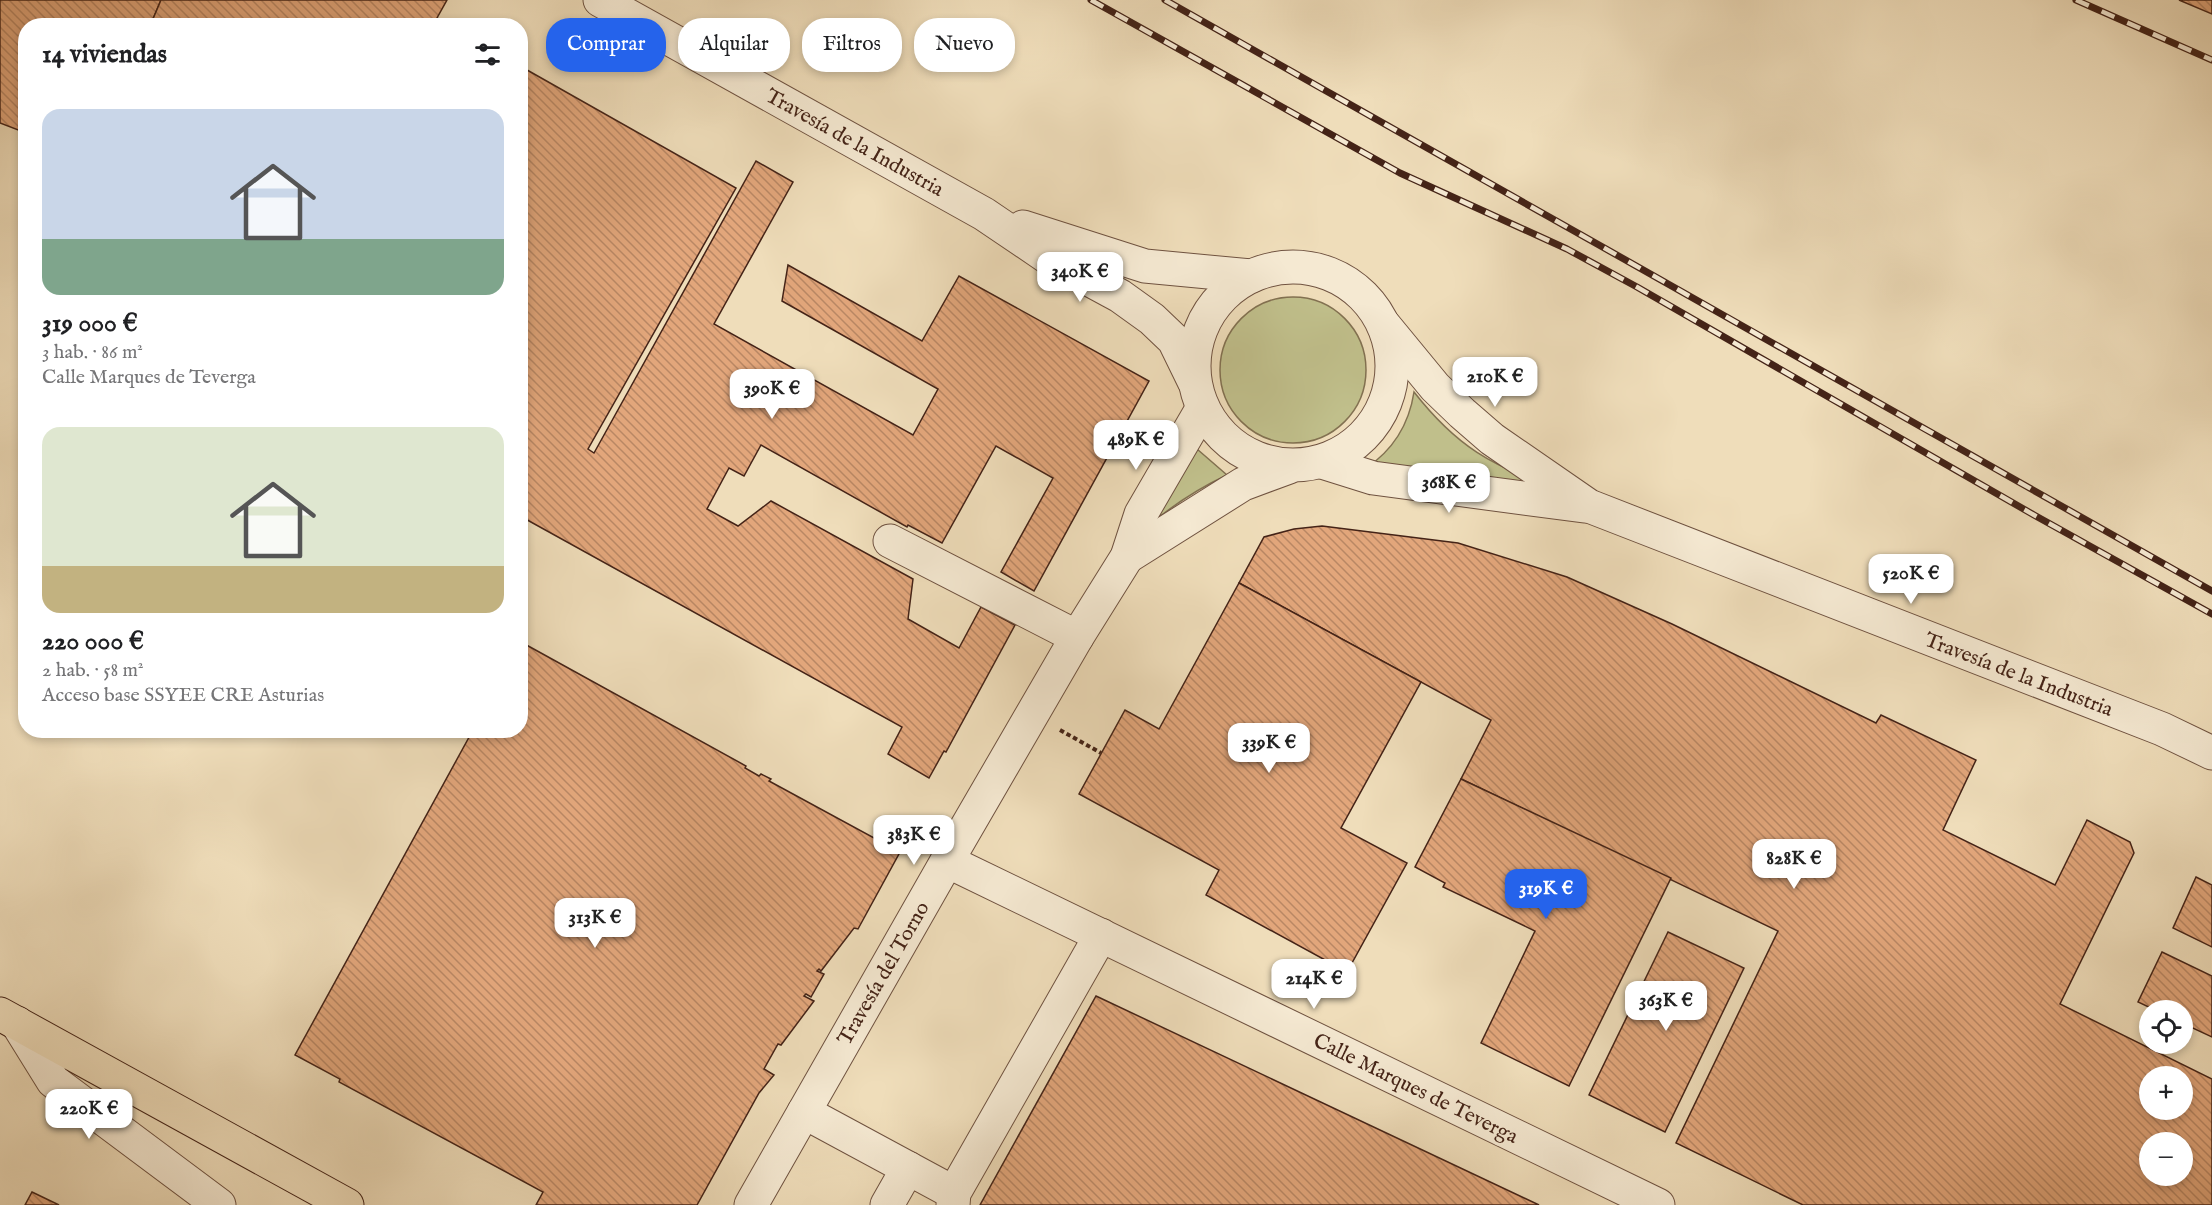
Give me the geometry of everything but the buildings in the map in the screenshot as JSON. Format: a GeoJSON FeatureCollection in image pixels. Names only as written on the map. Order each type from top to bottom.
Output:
{"type":"FeatureCollection","features":[{"type":"Feature","properties":{"kind":"highway"},"geometry":{"type":"LineString","coordinates":[[8,1019],[348,1205]]}},
{"type":"Feature","properties":{"kind":"street","name":"Travesía de la Industria"},"geometry":{"type":"LineString","coordinates":[[600,0],[984,214],[1046,256],[1120,296],[1152,319],[1174,340],[1198,395],[1226,441],[1255,459],[1289,467],[1322,462],[1352,447],[1376,422],[1390,392],[1393,358],[1384,325]]}},
{"type":"Feature","properties":{"kind":"street","name":"Travesía de la Industria"},"geometry":{"type":"LineString","coordinates":[[984,214],[1145,266],[1251,276]]}},
{"type":"Feature","properties":{"kind":"street","name":"Travesía de la Industria"},"geometry":{"type":"LineString","coordinates":[[1198,395],[1195,349],[1205,319],[1224,294],[1251,276],[1281,267],[1313,268],[1342,279],[1367,299],[1384,325],[1435,387],[1492,439],[1589,506],[2162,729],[2212,753]]}},
{"type":"Feature","properties":{"kind":"street","name":"Travesía del Torno"},"geometry":{"type":"LineString","coordinates":[[752,1205],[1077,636],[1127,557],[1141,514],[1198,395]]}},
{"type":"Feature","properties":{"kind":"street","name":"Travesía de la Industria"},"geometry":{"type":"LineString","coordinates":[[1322,462],[1373,478],[1589,506]]}},
{"type":"Feature","properties":{"kind":"street","name":"Travesía del Torno"},"geometry":{"type":"LineString","coordinates":[[1127,557],[1243,484],[1289,467]]}},
{"type":"Feature","properties":{"kind":"street"},"geometry":{"type":"LineString","coordinates":[[890,541],[1077,636]]}},
{"type":"Feature","properties":{"kind":"street","name":"Calle Marques de Teverga"},"geometry":{"type":"LineString","coordinates":[[947,861],[1658,1205]]}},
{"type":"Feature","properties":{"kind":"street"},"geometry":{"type":"LineString","coordinates":[[804,1112],[908,1168],[954,1199],[1101,935]]}},
{"type":"Feature","properties":{"kind":"street"},"geometry":{"type":"LineString","coordinates":[[8,1019],[53,1081],[219,1205]]}},
{"type":"Feature","properties":{"kind":"street"},"geometry":{"type":"LineString","coordinates":[[887,1205],[908,1168]]}},
{"type":"Feature","properties":{"kind":"path"},"geometry":{"type":"LineString","coordinates":[[1032,715],[1101,753]]}},
{"type":"Feature","properties":{"kind":"shaded area"},"geometry":{"type":"Polygon","coordinates":[[[1293,297],[1321,303],[1344,319],[1360,342],[1366,370],[1360,398],[1344,421],[1321,437],[1293,443],[1265,437],[1242,421],[1226,398],[1220,370],[1226,342],[1242,319],[1265,303],[1293,297]]]}},
{"type":"Feature","properties":{"kind":"shaded area"},"geometry":{"type":"Polygon","coordinates":[[[1414,392],[1445,427],[1461,441],[1494,462],[1555,489],[1365,469],[1383,454],[1398,436],[1412,404],[1414,392]]]}},
{"type":"Feature","properties":{"kind":"shaded area"},"geometry":{"type":"Polygon","coordinates":[[[1197,449],[1227,475],[1186,498],[1148,526],[1197,449]]]}},
{"type":"Feature","properties":{"kind":"railway"},"geometry":{"type":"LineString","coordinates":[[1091,0],[1400,173],[1567,249],[1637,287],[2034,515],[2212,614]]}},
{"type":"Feature","properties":{"kind":"railway"},"geometry":{"type":"LineString","coordinates":[[1165,0],[2212,591]]}},
{"type":"Feature","properties":{"kind":"railway"},"geometry":{"type":"LineString","coordinates":[[2076,0],[2212,60]]}}]}
